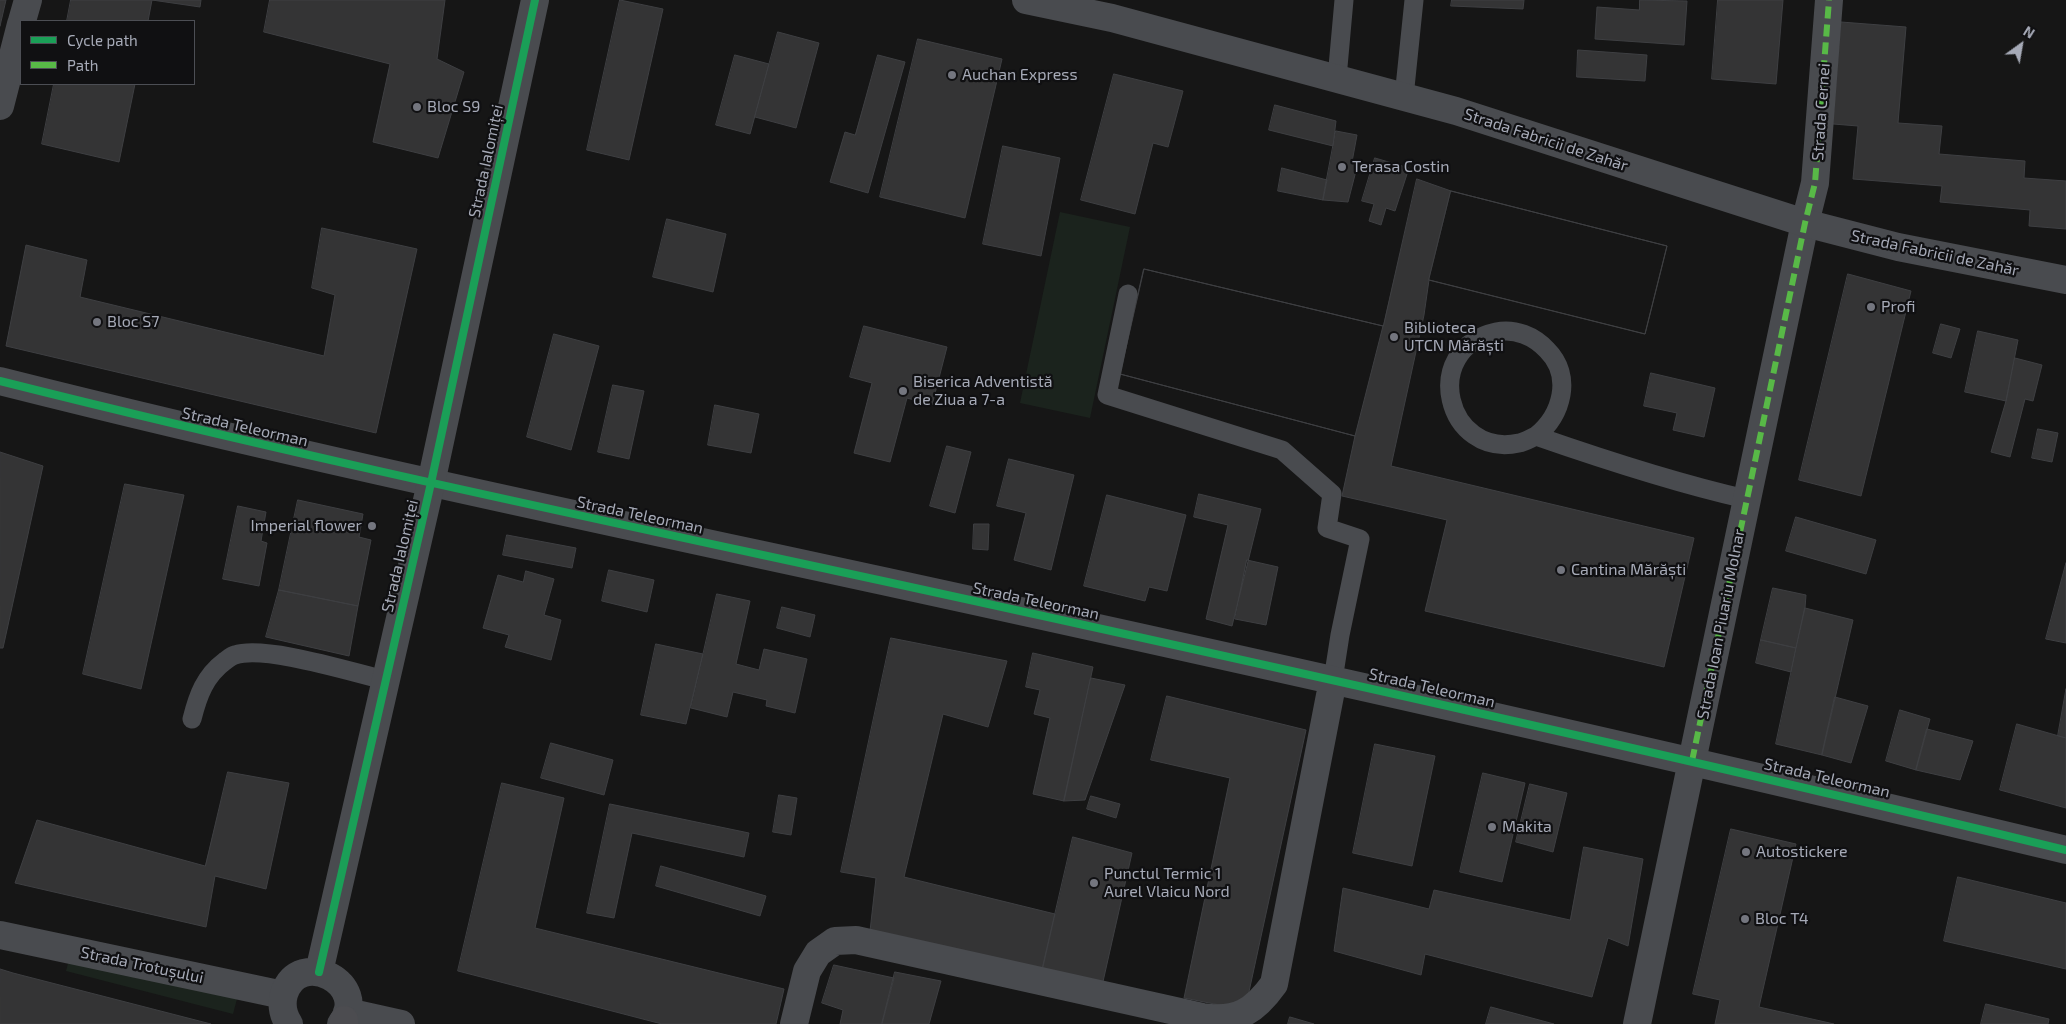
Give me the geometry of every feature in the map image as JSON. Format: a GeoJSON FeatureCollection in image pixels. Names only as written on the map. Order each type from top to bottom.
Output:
{"type":"FeatureCollection","features":[{"type":"Feature","properties":{"kind":"street"},"geometry":{"type":"LineString","coordinates":[[23,20],[28,0]]}},
{"type":"Feature","properties":{"kind":"street","name":"Strada Ialomiței"},"geometry":{"type":"LineString","coordinates":[[319,972],[431,484],[535,0]]}},
{"type":"Feature","properties":{"kind":"street","name":"Strada Fabricii de Zahăr"},"geometry":{"type":"LineString","coordinates":[[1026,0],[1112,18],[1456,111],[1804,223],[1898,247],[2066,280]]}},
{"type":"Feature","properties":{"kind":"street","name":"Strada Cernei"},"geometry":{"type":"LineString","coordinates":[[1804,223],[1815,183],[1829,0]]}},
{"type":"Feature","properties":{"kind":"street"},"geometry":{"type":"LineString","coordinates":[[0,106],[20,31]]}},
{"type":"Feature","properties":{"kind":"street","name":"Strada Ioan Piuariu Molnar"},"geometry":{"type":"LineString","coordinates":[[1637,1024],[1804,223]]}},
{"type":"Feature","properties":{"kind":"street","name":"Strada Teleorman"},"geometry":{"type":"LineString","coordinates":[[0,381],[431,484],[1333,680],[2066,850]]}},
{"type":"Feature","properties":{"kind":"street"},"geometry":{"type":"LineString","coordinates":[[794,1024],[806,971],[818,953],[835,941],[856,940],[1202,1017],[1220,1020],[1240,1016],[1252,1009],[1265,998],[1274,984],[1333,680]]}},
{"type":"Feature","properties":{"kind":"street","name":"Strada Trotușului"},"geometry":{"type":"LineString","coordinates":[[0,935],[284,995]]}},
{"type":"Feature","properties":{"kind":"street"},"geometry":{"type":"LineString","coordinates":[[289,1024],[283,1013],[282,1004],[287,987],[301,974],[319,972],[328,974],[342,985],[346,993],[344,1020],[401,1024]]}},
{"type":"Feature","properties":{"kind":"lane"},"geometry":{"type":"LineString","coordinates":[[1337,78],[1344,0]]}},
{"type":"Feature","properties":{"kind":"lane"},"geometry":{"type":"LineString","coordinates":[[1404,97],[1414,0]]}},
{"type":"Feature","properties":{"kind":"lane"},"geometry":{"type":"LineString","coordinates":[[1128,294],[1107,394],[1282,450],[1332,494],[1327,528],[1360,539],[1340,634],[1333,680]]}},
{"type":"Feature","properties":{"kind":"lane"},"geometry":{"type":"LineString","coordinates":[[1536,436],[1546,428],[1557,412],[1562,393],[1560,374],[1553,356],[1539,342],[1522,333],[1502,331],[1483,335],[1474,340],[1465,347],[1454,362],[1449,380],[1450,398],[1456,416],[1468,430],[1483,440],[1501,444],[1519,443],[1536,436],[1635,468],[1746,499]]}},
{"type":"Feature","properties":{"kind":"lane"},"geometry":{"type":"LineString","coordinates":[[192,719],[196,701],[204,683],[216,668],[233,655],[252,652],[276,655],[385,680]]}},
{"type":"Feature","properties":{"kind":"shaded area"},"geometry":{"type":"Polygon","coordinates":[[[1060,212],[1130,227],[1090,418],[1020,403],[1060,212]]]}},
{"type":"Feature","properties":{"kind":"shaded area"},"geometry":{"type":"Polygon","coordinates":[[[70,956],[237,999],[233,1014],[66,971],[70,956]]]}},
{"type":"Feature","properties":{"kind":"building"},"geometry":{"type":"Polygon","coordinates":[[[0,0],[6,0],[0,26],[0,0]]]}},
{"type":"Feature","properties":{"kind":"building"},"geometry":{"type":"Polygon","coordinates":[[[71,0],[152,0],[148,20],[67,20],[71,0]]]}},
{"type":"Feature","properties":{"kind":"building"},"geometry":{"type":"Polygon","coordinates":[[[152,0],[201,0],[200,7],[152,0]]]}},
{"type":"Feature","properties":{"kind":"building","name":"Bloc S9"},"geometry":{"type":"Polygon","coordinates":[[[270,0],[445,0],[437,59],[464,72],[438,158],[373,142],[390,64],[264,32],[270,0]]]}},
{"type":"Feature","properties":{"kind":"building"},"geometry":{"type":"Polygon","coordinates":[[[620,0],[663,9],[629,160],[587,150],[620,0]]]}},
{"type":"Feature","properties":{"kind":"building"},"geometry":{"type":"Polygon","coordinates":[[[1452,0],[1524,0],[1523,9],[1451,6],[1452,0]]]}},
{"type":"Feature","properties":{"kind":"building"},"geometry":{"type":"Polygon","coordinates":[[[1640,0],[1687,1],[1684,45],[1595,39],[1597,7],[1639,10],[1640,0]]]}},
{"type":"Feature","properties":{"kind":"building"},"geometry":{"type":"Polygon","coordinates":[[[1718,0],[1783,0],[1776,84],[1712,79],[1718,0]]]}},
{"type":"Feature","properties":{"kind":"building"},"geometry":{"type":"Polygon","coordinates":[[[1841,22],[1906,27],[1898,123],[1942,126],[1939,154],[2025,161],[2024,178],[2066,181],[2066,229],[2029,226],[2030,210],[1940,202],[1942,186],[1853,179],[1858,126],[1833,124],[1841,22]]]}},
{"type":"Feature","properties":{"kind":"building"},"geometry":{"type":"Polygon","coordinates":[[[778,32],[819,43],[796,128],[755,117],[778,32]]]}},
{"type":"Feature","properties":{"kind":"building"},"geometry":{"type":"Polygon","coordinates":[[[918,39],[1002,59],[965,218],[880,197],[918,39]]]}},
{"type":"Feature","properties":{"kind":"building"},"geometry":{"type":"Polygon","coordinates":[[[1578,50],[1647,55],[1645,81],[1577,77],[1578,50]]]}},
{"type":"Feature","properties":{"kind":"building"},"geometry":{"type":"Polygon","coordinates":[[[735,55],[769,64],[750,134],[716,125],[735,55]]]}},
{"type":"Feature","properties":{"kind":"building"},"geometry":{"type":"Polygon","coordinates":[[[878,55],[905,62],[868,193],[830,182],[845,132],[855,135],[878,55]]]}},
{"type":"Feature","properties":{"kind":"building"},"geometry":{"type":"Polygon","coordinates":[[[1114,74],[1183,91],[1168,147],[1153,143],[1135,214],[1081,200],[1114,74]]]}},
{"type":"Feature","properties":{"kind":"building"},"geometry":{"type":"Polygon","coordinates":[[[54,85],[135,85],[119,162],[42,144],[54,85]]]}},
{"type":"Feature","properties":{"kind":"building"},"geometry":{"type":"Polygon","coordinates":[[[1275,105],[1336,121],[1333,146],[1269,130],[1275,105]]]}},
{"type":"Feature","properties":{"kind":"building"},"geometry":{"type":"Polygon","coordinates":[[[1336,131],[1357,135],[1352,162],[1358,163],[1348,202],[1323,200],[1336,131]]]}},
{"type":"Feature","properties":{"kind":"building"},"geometry":{"type":"Polygon","coordinates":[[[1003,146],[1060,158],[1041,256],[983,244],[1003,146]]]}},
{"type":"Feature","properties":{"kind":"building"},"geometry":{"type":"Polygon","coordinates":[[[1375,158],[1409,168],[1395,211],[1386,208],[1381,225],[1369,221],[1374,204],[1362,201],[1375,158]]]}},
{"type":"Feature","properties":{"kind":"building"},"geometry":{"type":"Polygon","coordinates":[[[1282,168],[1327,180],[1323,200],[1278,191],[1282,168]]]}},
{"type":"Feature","properties":{"kind":"building"},"geometry":{"type":"Polygon","coordinates":[[[1417,179],[1451,191],[1667,246],[1645,334],[1429,280],[1424,315],[1391,466],[1694,538],[1664,667],[1425,611],[1447,520],[1342,496],[1355,436],[1120,374],[1144,269],[1383,326],[1417,179]]]}},
{"type":"Feature","properties":{"kind":"building"},"geometry":{"type":"Polygon","coordinates":[[[1451,191],[1667,246],[1645,334],[1429,280],[1451,191]]]}},
{"type":"Feature","properties":{"kind":"building"},"geometry":{"type":"Polygon","coordinates":[[[667,219],[726,234],[713,292],[653,277],[667,219]]]}},
{"type":"Feature","properties":{"kind":"building","name":"Bloc S7"},"geometry":{"type":"Polygon","coordinates":[[[322,228],[417,249],[376,433],[6,346],[26,245],[87,260],[80,297],[324,356],[335,295],[312,288],[322,228]]]}},
{"type":"Feature","properties":{"kind":"building"},"geometry":{"type":"Polygon","coordinates":[[[1144,269],[1383,326],[1355,436],[1120,374],[1144,269]]]}},
{"type":"Feature","properties":{"kind":"building"},"geometry":{"type":"Polygon","coordinates":[[[1848,274],[1911,291],[1861,496],[1799,480],[1848,274]]]}},
{"type":"Feature","properties":{"kind":"building"},"geometry":{"type":"Polygon","coordinates":[[[1941,324],[1960,329],[1951,358],[1933,353],[1941,324]]]}},
{"type":"Feature","properties":{"kind":"building","name":"Biserica Adventistă de Ziua a 7-a"},"geometry":{"type":"Polygon","coordinates":[[[864,326],[947,347],[932,405],[907,398],[890,462],[854,453],[872,383],[850,377],[864,326]]]}},
{"type":"Feature","properties":{"kind":"building"},"geometry":{"type":"Polygon","coordinates":[[[1978,331],[2018,340],[2006,401],[1965,392],[1978,331]]]}},
{"type":"Feature","properties":{"kind":"building"},"geometry":{"type":"Polygon","coordinates":[[[554,334],[599,346],[571,450],[527,437],[554,334]]]}},
{"type":"Feature","properties":{"kind":"building"},"geometry":{"type":"Polygon","coordinates":[[[2015,358],[2042,365],[2033,401],[2025,399],[2010,457],[1991,452],[2006,401],[2015,358]]]}},
{"type":"Feature","properties":{"kind":"building"},"geometry":{"type":"Polygon","coordinates":[[[1651,373],[1715,388],[1704,437],[1673,430],[1677,413],[1644,406],[1651,373]]]}},
{"type":"Feature","properties":{"kind":"building"},"geometry":{"type":"Polygon","coordinates":[[[613,385],[644,391],[629,459],[598,452],[613,385]]]}},
{"type":"Feature","properties":{"kind":"building"},"geometry":{"type":"Polygon","coordinates":[[[715,405],[759,414],[751,453],[708,445],[715,405]]]}},
{"type":"Feature","properties":{"kind":"building"},"geometry":{"type":"Polygon","coordinates":[[[2038,429],[2058,433],[2052,462],[2032,458],[2038,429]]]}},
{"type":"Feature","properties":{"kind":"building"},"geometry":{"type":"Polygon","coordinates":[[[947,446],[971,452],[955,513],[930,506],[947,446]]]}},
{"type":"Feature","properties":{"kind":"building"},"geometry":{"type":"Polygon","coordinates":[[[0,452],[43,466],[3,648],[0,648],[0,452]]]}},
{"type":"Feature","properties":{"kind":"building"},"geometry":{"type":"Polygon","coordinates":[[[1009,459],[1074,475],[1051,570],[1014,560],[1026,513],[997,506],[1009,459]]]}},
{"type":"Feature","properties":{"kind":"building"},"geometry":{"type":"Polygon","coordinates":[[[125,484],[184,495],[141,689],[83,674],[125,484]]]}},
{"type":"Feature","properties":{"kind":"building"},"geometry":{"type":"Polygon","coordinates":[[[1199,494],[1261,509],[1232,626],[1206,619],[1228,525],[1194,517],[1199,494]]]}},
{"type":"Feature","properties":{"kind":"building"},"geometry":{"type":"Polygon","coordinates":[[[1107,495],[1186,515],[1167,591],[1149,587],[1145,601],[1084,586],[1107,495]]]}},
{"type":"Feature","properties":{"kind":"building"},"geometry":{"type":"Polygon","coordinates":[[[298,500],[363,514],[359,537],[371,540],[358,606],[279,590],[298,500]]]}},
{"type":"Feature","properties":{"kind":"building"},"geometry":{"type":"Polygon","coordinates":[[[238,506],[266,512],[261,541],[267,543],[259,586],[223,579],[238,506]]]}},
{"type":"Feature","properties":{"kind":"building"},"geometry":{"type":"Polygon","coordinates":[[[1796,517],[1876,540],[1866,574],[1786,551],[1796,517]]]}},
{"type":"Feature","properties":{"kind":"building"},"geometry":{"type":"Polygon","coordinates":[[[974,524],[989,524],[988,550],[973,549],[974,524]]]}},
{"type":"Feature","properties":{"kind":"building"},"geometry":{"type":"Polygon","coordinates":[[[507,535],[576,548],[572,568],[503,555],[507,535]]]}},
{"type":"Feature","properties":{"kind":"building"},"geometry":{"type":"Polygon","coordinates":[[[1247,560],[1278,567],[1266,625],[1235,619],[1247,560]]]}},
{"type":"Feature","properties":{"kind":"building"},"geometry":{"type":"Polygon","coordinates":[[[2066,563],[2066,643],[2046,639],[2066,563]]]}},
{"type":"Feature","properties":{"kind":"building"},"geometry":{"type":"Polygon","coordinates":[[[609,570],[654,580],[647,612],[602,601],[609,570]]]}},
{"type":"Feature","properties":{"kind":"building"},"geometry":{"type":"Polygon","coordinates":[[[526,571],[554,579],[544,615],[561,620],[551,660],[505,647],[509,635],[483,628],[498,575],[523,582],[526,571]]]}},
{"type":"Feature","properties":{"kind":"building"},"geometry":{"type":"Polygon","coordinates":[[[1773,588],[1806,595],[1796,648],[1761,640],[1773,588]]]}},
{"type":"Feature","properties":{"kind":"building"},"geometry":{"type":"Polygon","coordinates":[[[279,590],[358,606],[349,656],[266,637],[279,590]]]}},
{"type":"Feature","properties":{"kind":"building"},"geometry":{"type":"Polygon","coordinates":[[[717,594],[750,601],[736,664],[759,670],[764,649],[807,659],[795,713],[766,706],[767,700],[733,692],[727,717],[691,708],[717,594]]]}},
{"type":"Feature","properties":{"kind":"building"},"geometry":{"type":"Polygon","coordinates":[[[782,607],[815,615],[810,637],[777,628],[782,607]]]}},
{"type":"Feature","properties":{"kind":"building"},"geometry":{"type":"Polygon","coordinates":[[[1805,608],[1853,620],[1822,755],[1776,744],[1805,608]]]}},
{"type":"Feature","properties":{"kind":"building"},"geometry":{"type":"Polygon","coordinates":[[[891,638],[1007,661],[988,727],[943,714],[904,877],[1055,914],[1042,971],[870,931],[876,878],[841,872],[891,638]]]}},
{"type":"Feature","properties":{"kind":"building"},"geometry":{"type":"Polygon","coordinates":[[[1761,640],[1796,648],[1791,672],[1756,663],[1761,640]]]}},
{"type":"Feature","properties":{"kind":"building"},"geometry":{"type":"Polygon","coordinates":[[[656,644],[703,654],[686,724],[641,715],[656,644]]]}},
{"type":"Feature","properties":{"kind":"building"},"geometry":{"type":"Polygon","coordinates":[[[1033,653],[1093,667],[1064,801],[1033,794],[1050,718],[1034,714],[1040,690],[1026,687],[1033,653]]]}},
{"type":"Feature","properties":{"kind":"building"},"geometry":{"type":"Polygon","coordinates":[[[1091,678],[1125,685],[1085,800],[1064,801],[1091,678]]]}},
{"type":"Feature","properties":{"kind":"building"},"geometry":{"type":"Polygon","coordinates":[[[2066,689],[2066,738],[2058,736],[2066,689]]]}},
{"type":"Feature","properties":{"kind":"building"},"geometry":{"type":"Polygon","coordinates":[[[1167,696],[1306,730],[1245,1010],[1184,998],[1230,778],[1151,760],[1167,696]]]}},
{"type":"Feature","properties":{"kind":"building"},"geometry":{"type":"Polygon","coordinates":[[[1835,697],[1868,706],[1851,763],[1822,755],[1835,697]]]}},
{"type":"Feature","properties":{"kind":"building"},"geometry":{"type":"Polygon","coordinates":[[[1900,710],[1930,719],[1916,770],[1886,761],[1900,710]]]}},
{"type":"Feature","properties":{"kind":"building"},"geometry":{"type":"Polygon","coordinates":[[[2017,724],[2066,738],[2066,808],[2000,790],[2017,724]]]}},
{"type":"Feature","properties":{"kind":"building"},"geometry":{"type":"Polygon","coordinates":[[[1927,729],[1973,741],[1960,780],[1916,770],[1927,729]]]}},
{"type":"Feature","properties":{"kind":"building"},"geometry":{"type":"Polygon","coordinates":[[[551,743],[613,760],[604,795],[541,778],[551,743]]]}},
{"type":"Feature","properties":{"kind":"building"},"geometry":{"type":"Polygon","coordinates":[[[1375,744],[1435,756],[1412,866],[1353,853],[1375,744]]]}},
{"type":"Feature","properties":{"kind":"building"},"geometry":{"type":"Polygon","coordinates":[[[228,772],[289,783],[266,889],[215,876],[206,927],[15,883],[37,820],[205,866],[228,772]]]}},
{"type":"Feature","properties":{"kind":"building","name":"Makita"},"geometry":{"type":"Polygon","coordinates":[[[1483,773],[1525,783],[1502,882],[1460,872],[1483,773]]]}},
{"type":"Feature","properties":{"kind":"building"},"geometry":{"type":"Polygon","coordinates":[[[502,783],[564,798],[535,928],[784,989],[776,1024],[662,1024],[458,971],[502,783]]]}},
{"type":"Feature","properties":{"kind":"building"},"geometry":{"type":"Polygon","coordinates":[[[1530,784],[1567,793],[1553,852],[1516,842],[1530,784]]]}},
{"type":"Feature","properties":{"kind":"building"},"geometry":{"type":"Polygon","coordinates":[[[779,795],[797,798],[791,835],[773,832],[779,795]]]}},
{"type":"Feature","properties":{"kind":"building"},"geometry":{"type":"Polygon","coordinates":[[[1091,796],[1120,804],[1116,818],[1087,809],[1091,796]]]}},
{"type":"Feature","properties":{"kind":"building"},"geometry":{"type":"Polygon","coordinates":[[[610,804],[749,833],[744,857],[632,833],[614,918],[587,913],[610,804]]]}},
{"type":"Feature","properties":{"kind":"building","name":"Bloc T4"},"geometry":{"type":"Polygon","coordinates":[[[1731,829],[1796,844],[1759,1007],[1834,1024],[1715,1024],[1720,1000],[1693,994],[1731,829]]]}},
{"type":"Feature","properties":{"kind":"building","name":"Punctul Termic 1 Aurel Vlaicu Nord"},"geometry":{"type":"Polygon","coordinates":[[[1073,837],[1132,853],[1102,986],[1042,971],[1073,837]]]}},
{"type":"Feature","properties":{"kind":"building"},"geometry":{"type":"Polygon","coordinates":[[[1584,847],[1643,859],[1628,946],[1608,938],[1592,997],[1425,954],[1421,975],[1334,951],[1343,888],[1429,909],[1434,890],[1570,920],[1584,847]]]}},
{"type":"Feature","properties":{"kind":"building"},"geometry":{"type":"Polygon","coordinates":[[[661,866],[766,896],[760,916],[656,886],[661,866]]]}},
{"type":"Feature","properties":{"kind":"building"},"geometry":{"type":"Polygon","coordinates":[[[1958,877],[2066,903],[2066,969],[1944,941],[1958,877]]]}},
{"type":"Feature","properties":{"kind":"building"},"geometry":{"type":"Polygon","coordinates":[[[834,965],[894,978],[882,1024],[840,1024],[843,1010],[822,1003],[834,965]]]}},
{"type":"Feature","properties":{"kind":"building"},"geometry":{"type":"Polygon","coordinates":[[[0,969],[13,973],[211,1024],[0,1024],[0,969]]]}},
{"type":"Feature","properties":{"kind":"building"},"geometry":{"type":"Polygon","coordinates":[[[895,972],[941,981],[929,1024],[882,1024],[895,972]]]}},
{"type":"Feature","properties":{"kind":"building"},"geometry":{"type":"Polygon","coordinates":[[[1986,1004],[2049,1019],[2048,1024],[1981,1024],[1986,1004]]]}},
{"type":"Feature","properties":{"kind":"building"},"geometry":{"type":"Polygon","coordinates":[[[1491,1007],[1554,1024],[1486,1024],[1491,1007]]]}},
{"type":"Feature","properties":{"kind":"building"},"geometry":{"type":"Polygon","coordinates":[[[1290,1017],[1314,1024],[1288,1024],[1290,1017]]]}},
{"type":"Feature","properties":{"kind":"marked path"},"geometry":{"type":"LineString","coordinates":[[1692,761],[1815,183],[1829,0]]}},
{"type":"Feature","properties":{"kind":"cycle path"},"geometry":{"type":"LineString","coordinates":[[319,972],[431,483],[535,0]]}},
{"type":"Feature","properties":{"kind":"cycle path"},"geometry":{"type":"LineString","coordinates":[[0,381],[330,460],[1327,679],[1771,780],[2066,850]]}},
{"type":"Feature","properties":{"kind":"place","name":"Auchan Express"},"geometry":{"type":"Point","coordinates":[952,75]}},
{"type":"Feature","properties":{"kind":"place","name":"Bloc S9"},"geometry":{"type":"Point","coordinates":[417,107]}},
{"type":"Feature","properties":{"kind":"place","name":"Terasa Costin"},"geometry":{"type":"Point","coordinates":[1342,167]}},
{"type":"Feature","properties":{"kind":"place","name":"Profi"},"geometry":{"type":"Point","coordinates":[1871,307]}},
{"type":"Feature","properties":{"kind":"place","name":"Bloc S7"},"geometry":{"type":"Point","coordinates":[97,322]}},
{"type":"Feature","properties":{"kind":"place","name":"Biblioteca UTCN Mărăști"},"geometry":{"type":"Point","coordinates":[1394,337]}},
{"type":"Feature","properties":{"kind":"place","name":"Biserica Adventistă de Ziua a 7-a"},"geometry":{"type":"Point","coordinates":[903,391]}},
{"type":"Feature","properties":{"kind":"place","name":"Imperial flower"},"geometry":{"type":"Point","coordinates":[372,526]}},
{"type":"Feature","properties":{"kind":"place","name":"Cantina Mărăști"},"geometry":{"type":"Point","coordinates":[1561,570]}},
{"type":"Feature","properties":{"kind":"place","name":"Makita"},"geometry":{"type":"Point","coordinates":[1492,827]}},
{"type":"Feature","properties":{"kind":"place","name":"Autostickere"},"geometry":{"type":"Point","coordinates":[1746,852]}},
{"type":"Feature","properties":{"kind":"place","name":"Punctul Termic 1 Aurel Vlaicu Nord"},"geometry":{"type":"Point","coordinates":[1094,883]}},
{"type":"Feature","properties":{"kind":"place","name":"Bloc T4"},"geometry":{"type":"Point","coordinates":[1745,919]}}]}
